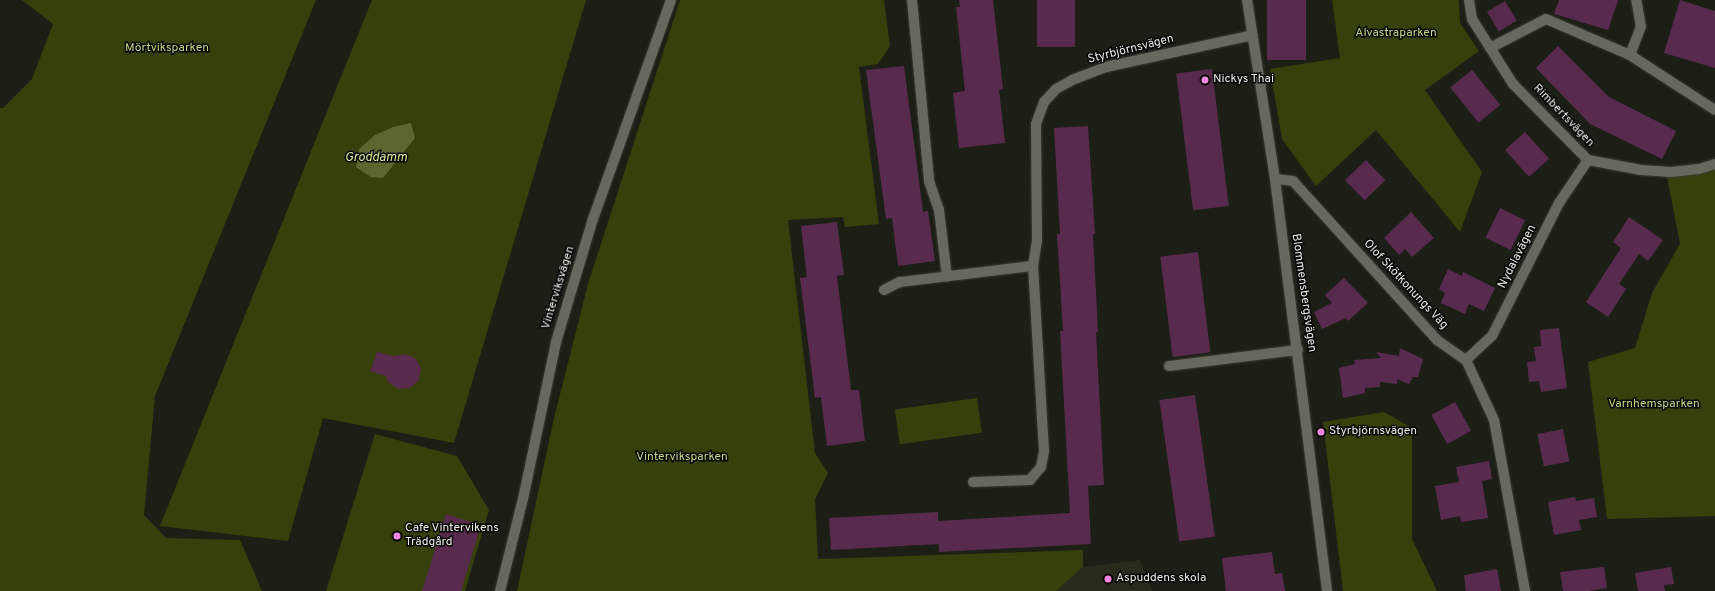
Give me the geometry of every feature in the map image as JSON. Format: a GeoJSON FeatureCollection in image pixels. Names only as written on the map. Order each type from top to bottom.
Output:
{"type":"FeatureCollection","features":[{"type":"Feature","properties":{"kind":"street","name":"Vinterviksvägen"},"geometry":{"type":"LineString","coordinates":[[500,591],[523,499],[556,342],[593,219],[671,0]]}},
{"type":"Feature","properties":{"kind":"street"},"geometry":{"type":"LineString","coordinates":[[912,0],[929,181],[939,210],[947,277]]}},
{"type":"Feature","properties":{"kind":"street","name":"Blommensbergsvägen"},"geometry":{"type":"LineString","coordinates":[[1247,0],[1275,179],[1298,350],[1327,591]]}},
{"type":"Feature","properties":{"kind":"street","name":"Rimbertsvägen"},"geometry":{"type":"LineString","coordinates":[[1469,0],[1472,19],[1513,84],[1588,160],[1641,170],[1671,172],[1699,169],[1715,164]]}},
{"type":"Feature","properties":{"kind":"street"},"geometry":{"type":"LineString","coordinates":[[1630,55],[1640,27],[1636,0]]}},
{"type":"Feature","properties":{"kind":"street"},"geometry":{"type":"LineString","coordinates":[[1490,48],[1546,19],[1630,55],[1715,110]]}},
{"type":"Feature","properties":{"kind":"street","name":"Styrbjörnsvägen"},"geometry":{"type":"LineString","coordinates":[[973,482],[1030,480],[1042,467],[1044,451],[1033,266],[1037,241],[1036,124],[1044,102],[1056,89],[1072,80],[1106,67],[1253,35]]}},
{"type":"Feature","properties":{"kind":"street","name":"Nydalavägen"},"geometry":{"type":"LineString","coordinates":[[1466,360],[1492,336],[1559,203],[1588,160]]}},
{"type":"Feature","properties":{"kind":"street","name":"Olof Skötkonungs Väg"},"geometry":{"type":"LineString","coordinates":[[1275,179],[1293,181],[1437,340],[1466,360]]}},
{"type":"Feature","properties":{"kind":"street"},"geometry":{"type":"LineString","coordinates":[[884,290],[900,282],[1033,266]]}},
{"type":"Feature","properties":{"kind":"street"},"geometry":{"type":"LineString","coordinates":[[1169,366],[1298,350]]}},
{"type":"Feature","properties":{"kind":"street"},"geometry":{"type":"LineString","coordinates":[[1466,360],[1494,420],[1525,591]]}},
{"type":"Feature","properties":{"kind":"shaded area","name":"Aspuddens skola"},"geometry":{"type":"Polygon","coordinates":[[[1140,560],[1152,591],[1056,591],[1083,567],[1140,560]]]}},
{"type":"Feature","properties":{"kind":"green space","name":"Mörtviksparken"},"geometry":{"type":"Polygon","coordinates":[[[22,0],[316,0],[155,396],[144,515],[166,538],[240,540],[262,591],[0,591],[0,108],[3,108],[32,79],[53,24],[22,0]]]}},
{"type":"Feature","properties":{"kind":"green space"},"geometry":{"type":"Polygon","coordinates":[[[372,0],[586,0],[454,443],[323,418],[288,541],[160,526],[372,0]]]}},
{"type":"Feature","properties":{"kind":"green space","name":"Vinterviksparken"},"geometry":{"type":"Polygon","coordinates":[[[680,0],[884,0],[890,46],[878,64],[859,67],[879,224],[845,227],[843,217],[788,220],[815,453],[828,473],[815,499],[818,559],[1083,550],[1083,567],[1056,591],[517,591],[554,418],[588,284],[680,0]]]}},
{"type":"Feature","properties":{"kind":"green space","name":"Alvastraparken"},"geometry":{"type":"Polygon","coordinates":[[[1332,0],[1459,0],[1460,23],[1479,51],[1425,90],[1482,172],[1460,232],[1376,130],[1316,186],[1282,139],[1270,69],[1340,58],[1332,0]]]}},
{"type":"Feature","properties":{"kind":"green space","name":"Varnhemsparken"},"geometry":{"type":"Polygon","coordinates":[[[1715,164],[1715,516],[1607,519],[1588,362],[1635,348],[1652,293],[1680,244],[1666,172],[1715,164]]]}},
{"type":"Feature","properties":{"kind":"green space"},"geometry":{"type":"Polygon","coordinates":[[[977,398],[982,433],[900,444],[895,410],[977,398]]]}},
{"type":"Feature","properties":{"kind":"green space"},"geometry":{"type":"Polygon","coordinates":[[[1384,412],[1412,428],[1412,539],[1437,591],[1343,591],[1323,422],[1384,412]]]}},
{"type":"Feature","properties":{"kind":"green space"},"geometry":{"type":"Polygon","coordinates":[[[375,434],[457,456],[489,510],[465,591],[326,591],[375,434]]]}},
{"type":"Feature","properties":{"kind":"water","name":"Groddamm"},"geometry":{"type":"Polygon","coordinates":[[[411,123],[415,138],[383,178],[371,177],[356,167],[359,149],[375,135],[393,127],[411,123]]]}},
{"type":"Feature","properties":{"kind":"building"},"geometry":{"type":"Polygon","coordinates":[[[959,0],[993,0],[1003,89],[999,90],[1005,143],[959,148],[953,93],[965,91],[956,7],[960,7],[959,0]]]}},
{"type":"Feature","properties":{"kind":"building"},"geometry":{"type":"Polygon","coordinates":[[[1037,0],[1075,0],[1075,47],[1037,47],[1037,0]]]}},
{"type":"Feature","properties":{"kind":"building"},"geometry":{"type":"Polygon","coordinates":[[[1267,0],[1306,0],[1306,60],[1267,60],[1267,0]]]}},
{"type":"Feature","properties":{"kind":"building"},"geometry":{"type":"Polygon","coordinates":[[[1559,0],[1618,0],[1608,30],[1554,14],[1559,0]]]}},
{"type":"Feature","properties":{"kind":"building"},"geometry":{"type":"Polygon","coordinates":[[[1680,0],[1715,11],[1715,68],[1664,53],[1680,0]]]}},
{"type":"Feature","properties":{"kind":"building"},"geometry":{"type":"Polygon","coordinates":[[[1505,1],[1517,21],[1499,32],[1487,12],[1505,1]]]}},
{"type":"Feature","properties":{"kind":"building"},"geometry":{"type":"Polygon","coordinates":[[[1558,46],[1609,97],[1676,131],[1662,159],[1590,124],[1536,68],[1558,46]]]}},
{"type":"Feature","properties":{"kind":"building"},"geometry":{"type":"Polygon","coordinates":[[[904,66],[923,212],[928,211],[935,261],[898,266],[892,218],[886,219],[866,70],[904,66]]]}},
{"type":"Feature","properties":{"kind":"building"},"geometry":{"type":"Polygon","coordinates":[[[1212,69],[1229,206],[1193,210],[1176,73],[1212,69]]]}},
{"type":"Feature","properties":{"kind":"building"},"geometry":{"type":"Polygon","coordinates":[[[1472,70],[1500,105],[1479,123],[1450,88],[1472,70]]]}},
{"type":"Feature","properties":{"kind":"building"},"geometry":{"type":"Polygon","coordinates":[[[1088,126],[1095,234],[1093,234],[1098,332],[1096,332],[1104,485],[1088,486],[1091,544],[939,552],[939,544],[831,550],[829,518],[938,512],[938,521],[1070,513],[1060,331],[1063,331],[1057,234],[1060,234],[1054,128],[1088,126]]]}},
{"type":"Feature","properties":{"kind":"building"},"geometry":{"type":"Polygon","coordinates":[[[1525,132],[1549,159],[1529,177],[1505,150],[1525,132]]]}},
{"type":"Feature","properties":{"kind":"building"},"geometry":{"type":"Polygon","coordinates":[[[1366,160],[1385,180],[1365,200],[1345,180],[1366,160]]]}},
{"type":"Feature","properties":{"kind":"building"},"geometry":{"type":"Polygon","coordinates":[[[1500,208],[1525,220],[1511,250],[1486,238],[1500,208]]]}},
{"type":"Feature","properties":{"kind":"building"},"geometry":{"type":"Polygon","coordinates":[[[1411,212],[1434,238],[1412,257],[1405,249],[1399,255],[1384,238],[1411,212]]]}},
{"type":"Feature","properties":{"kind":"building"},"geometry":{"type":"Polygon","coordinates":[[[1629,217],[1663,240],[1648,261],[1639,254],[1619,284],[1626,289],[1608,317],[1586,302],[1621,248],[1613,242],[1629,217]]]}},
{"type":"Feature","properties":{"kind":"building"},"geometry":{"type":"Polygon","coordinates":[[[837,222],[844,275],[837,276],[851,390],[859,390],[865,441],[827,446],[821,397],[815,398],[800,278],[807,277],[801,226],[837,222]]]}},
{"type":"Feature","properties":{"kind":"building"},"geometry":{"type":"Polygon","coordinates":[[[1198,252],[1210,352],[1173,357],[1160,257],[1198,252]]]}},
{"type":"Feature","properties":{"kind":"building"},"geometry":{"type":"Polygon","coordinates":[[[1448,269],[1462,276],[1463,272],[1495,288],[1484,311],[1469,304],[1465,314],[1441,303],[1445,293],[1439,289],[1448,269]]]}},
{"type":"Feature","properties":{"kind":"building"},"geometry":{"type":"Polygon","coordinates":[[[1344,278],[1368,303],[1348,321],[1346,318],[1322,329],[1314,312],[1332,303],[1325,295],[1344,278]]]}},
{"type":"Feature","properties":{"kind":"building"},"geometry":{"type":"Polygon","coordinates":[[[1559,328],[1567,388],[1541,392],[1539,381],[1529,382],[1527,362],[1536,361],[1534,347],[1541,346],[1540,330],[1559,328]]]}},
{"type":"Feature","properties":{"kind":"building"},"geometry":{"type":"Polygon","coordinates":[[[1400,348],[1423,359],[1418,377],[1413,377],[1409,384],[1397,379],[1397,384],[1380,382],[1380,387],[1365,388],[1365,393],[1343,398],[1339,368],[1355,364],[1354,360],[1381,358],[1376,352],[1399,356],[1400,348]]]}},
{"type":"Feature","properties":{"kind":"building"},"geometry":{"type":"Polygon","coordinates":[[[377,352],[394,356],[405,354],[415,358],[421,368],[419,380],[410,388],[398,389],[388,382],[386,376],[370,371],[377,352]]]}},
{"type":"Feature","properties":{"kind":"building"},"geometry":{"type":"Polygon","coordinates":[[[1195,395],[1215,537],[1179,542],[1159,400],[1195,395]]]}},
{"type":"Feature","properties":{"kind":"building"},"geometry":{"type":"Polygon","coordinates":[[[1455,402],[1471,431],[1447,444],[1431,415],[1455,402]]]}},
{"type":"Feature","properties":{"kind":"building"},"geometry":{"type":"Polygon","coordinates":[[[1563,429],[1569,461],[1544,466],[1537,434],[1563,429]]]}},
{"type":"Feature","properties":{"kind":"building"},"geometry":{"type":"Polygon","coordinates":[[[1489,461],[1492,479],[1482,481],[1488,518],[1461,522],[1460,516],[1441,520],[1435,486],[1459,482],[1456,467],[1489,461]]]}},
{"type":"Feature","properties":{"kind":"building"},"geometry":{"type":"Polygon","coordinates":[[[1575,497],[1576,501],[1594,498],[1597,517],[1579,520],[1581,530],[1554,535],[1548,502],[1575,497]]]}},
{"type":"Feature","properties":{"kind":"building"},"geometry":{"type":"Polygon","coordinates":[[[446,514],[481,525],[461,591],[422,591],[446,514]]]}},
{"type":"Feature","properties":{"kind":"building"},"geometry":{"type":"Polygon","coordinates":[[[1272,552],[1275,574],[1282,573],[1285,591],[1226,591],[1222,558],[1272,552]]]}},
{"type":"Feature","properties":{"kind":"building"},"geometry":{"type":"Polygon","coordinates":[[[1604,567],[1607,588],[1589,591],[1563,591],[1560,572],[1604,567]]]}},
{"type":"Feature","properties":{"kind":"building"},"geometry":{"type":"Polygon","coordinates":[[[1671,567],[1674,584],[1664,585],[1665,591],[1638,591],[1635,573],[1671,567]]]}},
{"type":"Feature","properties":{"kind":"building"},"geometry":{"type":"Polygon","coordinates":[[[1497,569],[1501,591],[1466,591],[1464,575],[1497,569]]]}},
{"type":"Feature","properties":{"kind":"place","name":"Nickys Thai"},"geometry":{"type":"Point","coordinates":[1205,80]}},
{"type":"Feature","properties":{"kind":"place","name":"Styrbjörnsvägen"},"geometry":{"type":"Point","coordinates":[1321,432]}},
{"type":"Feature","properties":{"kind":"place","name":"Cafe Vintervikens Trädgård"},"geometry":{"type":"Point","coordinates":[397,536]}},
{"type":"Feature","properties":{"kind":"place","name":"Aspuddens skola"},"geometry":{"type":"Point","coordinates":[1108,579]}}]}
